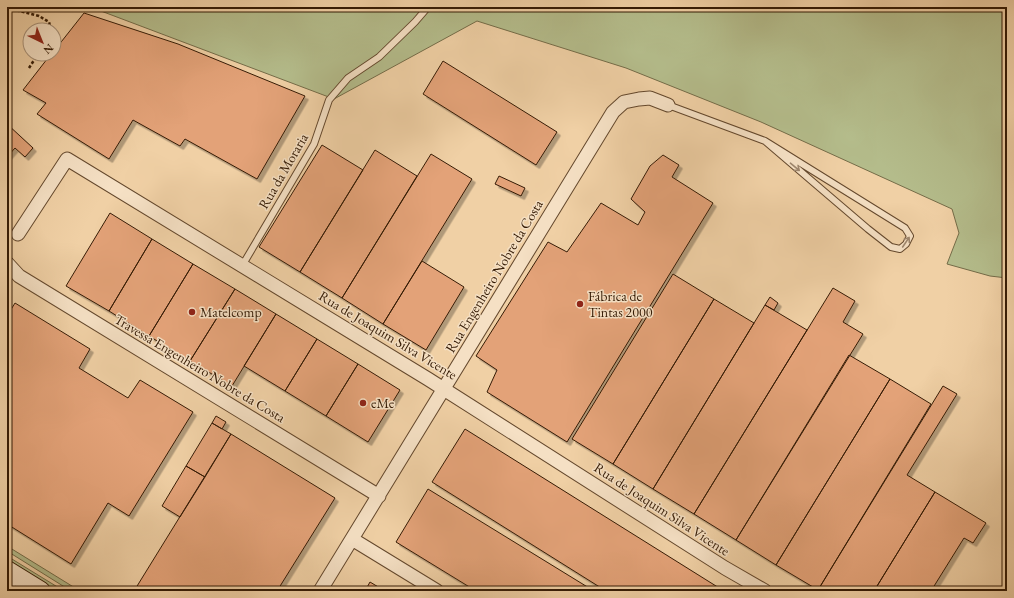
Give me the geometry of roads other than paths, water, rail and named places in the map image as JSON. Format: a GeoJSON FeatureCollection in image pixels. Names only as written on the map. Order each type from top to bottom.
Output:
{"type":"FeatureCollection","features":[{"type":"Feature","properties":{"kind":"main road"},"geometry":{"type":"LineString","coordinates":[[7,570],[41,591]]}},
{"type":"Feature","properties":{"kind":"street","name":"Rua Engenheiro Nobre da Costa"},"geometry":{"type":"LineString","coordinates":[[320,591],[613,112],[624,102],[639,99],[650,98],[668,104]]}},
{"type":"Feature","properties":{"kind":"street","name":"Rua de Joaquim Silva Vicente"},"geometry":{"type":"LineString","coordinates":[[18,234],[67,159],[444,388],[725,568],[765,591]]}},
{"type":"Feature","properties":{"kind":"street","name":"Travessa Engenheiro Nobre da Costa"},"geometry":{"type":"LineString","coordinates":[[7,263],[19,276],[379,496]]}},
{"type":"Feature","properties":{"kind":"street"},"geometry":{"type":"LineString","coordinates":[[352,539],[437,591]]}},
{"type":"Feature","properties":{"kind":"lane","name":"Rua da Moraria"},"geometry":{"type":"LineString","coordinates":[[242,266],[314,144],[328,100],[348,78],[379,57],[415,22],[428,7]]}},
{"type":"Feature","properties":{"kind":"lane"},"geometry":{"type":"LineString","coordinates":[[668,104],[765,141],[905,228],[910,236],[906,244],[900,249],[891,247],[765,141]]}},
{"type":"Feature","properties":{"kind":"place","name":"Fábrica de Tintas 2000"},"geometry":{"type":"Point","coordinates":[580,304]}},
{"type":"Feature","properties":{"kind":"place","name":"Matelcomp"},"geometry":{"type":"Point","coordinates":[192,312]}},
{"type":"Feature","properties":{"kind":"place","name":"eMe"},"geometry":{"type":"Point","coordinates":[363,403]}}]}
